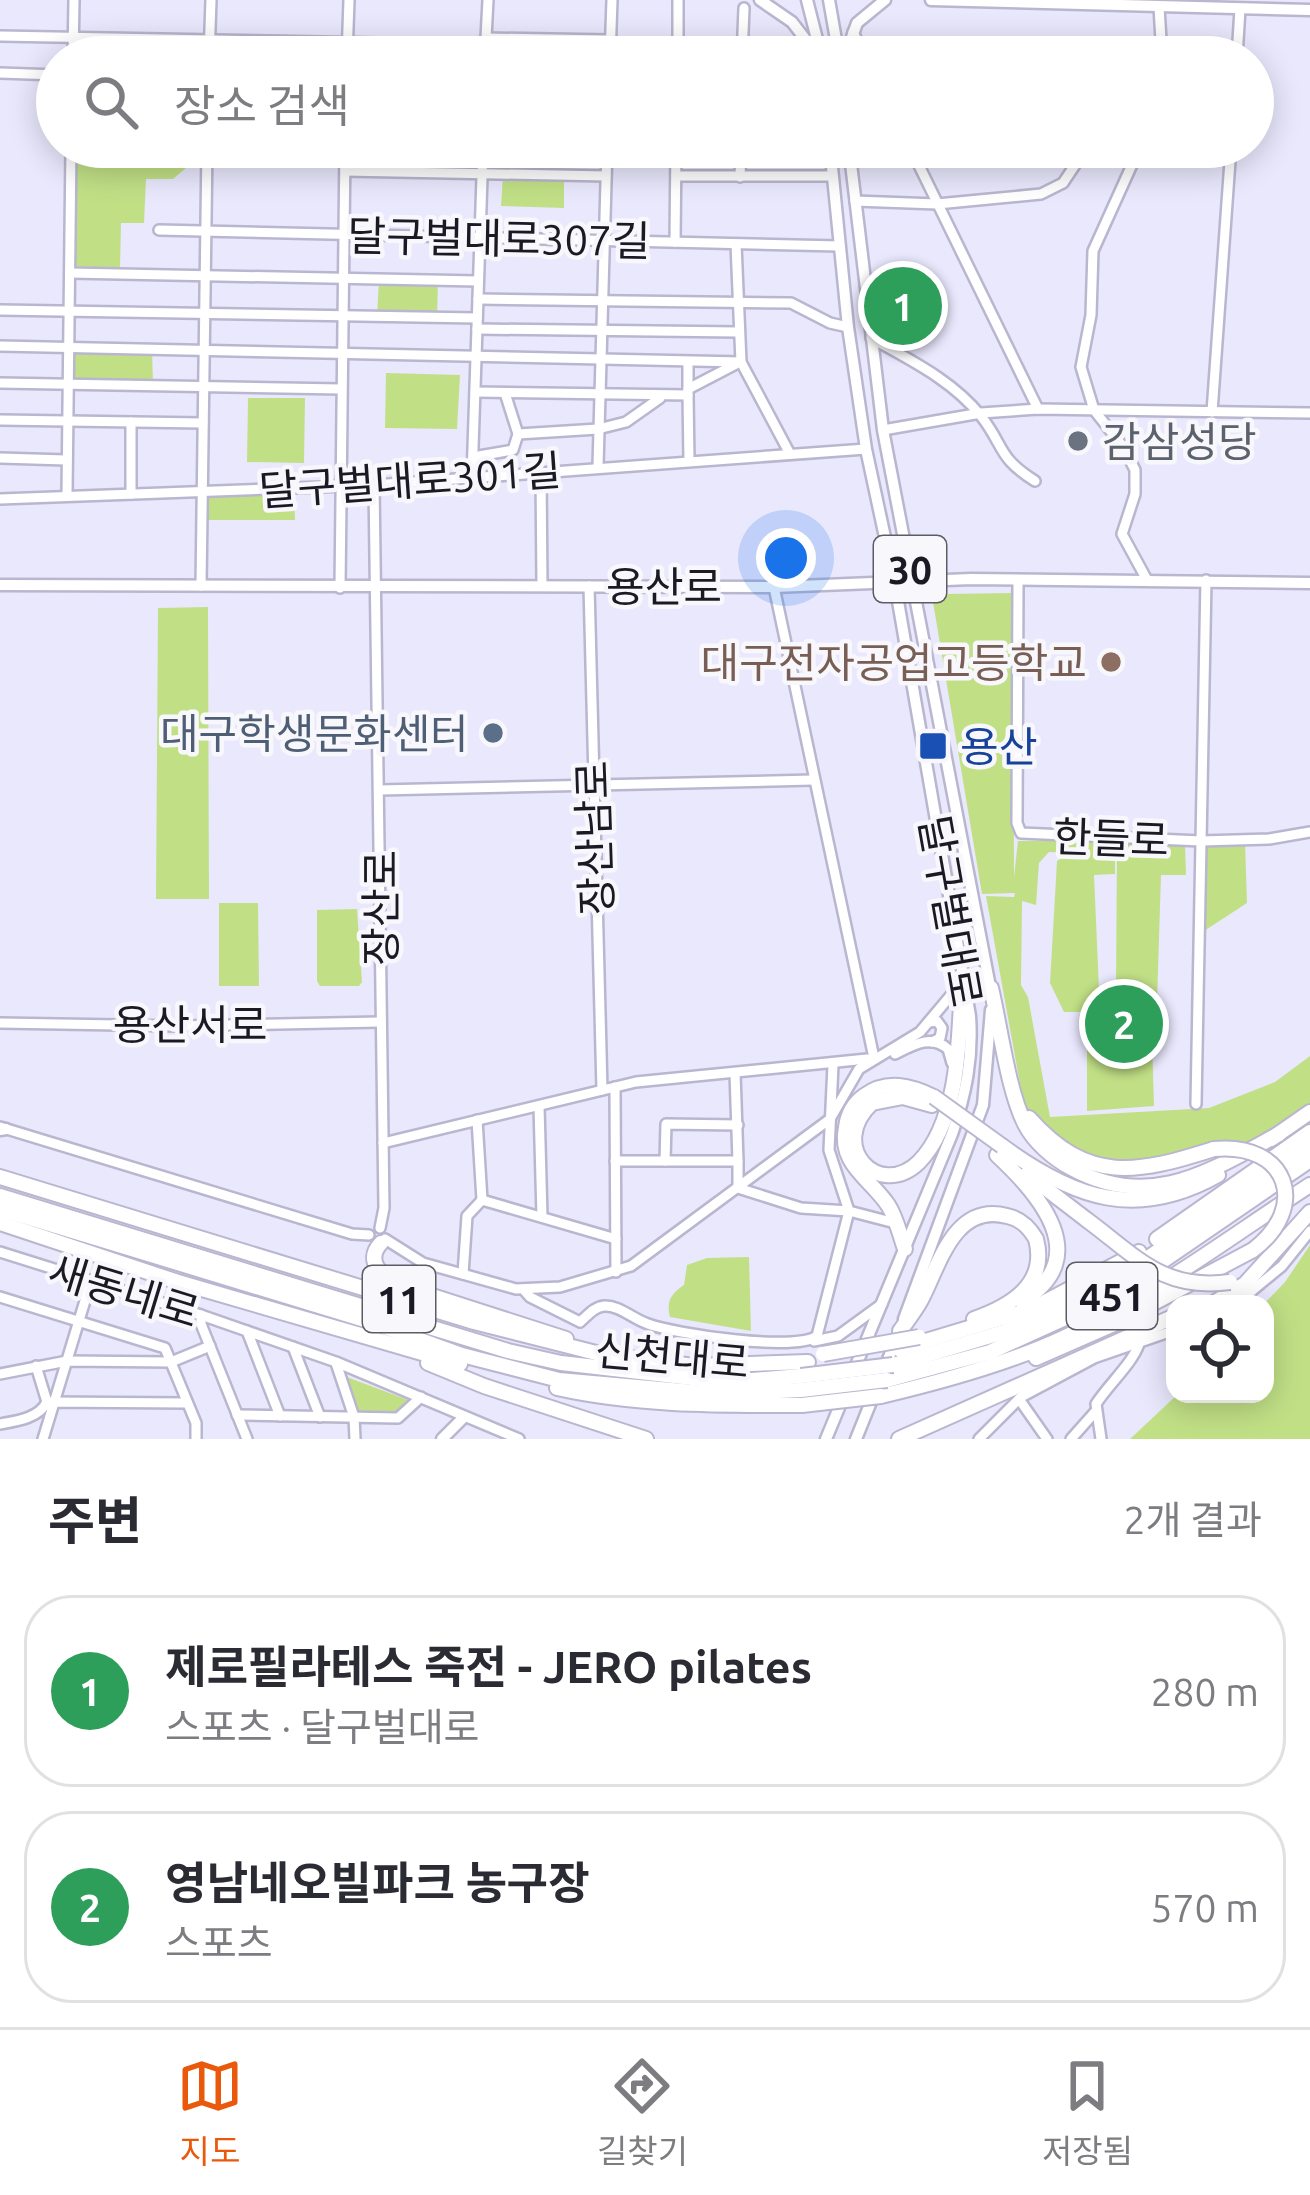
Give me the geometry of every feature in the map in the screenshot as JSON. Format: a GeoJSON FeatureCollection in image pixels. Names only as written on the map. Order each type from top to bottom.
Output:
{"type":"FeatureCollection","features":[{"type":"Feature","properties":{"kind":"highway"},"geometry":{"type":"LineString","coordinates":[[933,1101],[904,1097],[872,1102],[854,1131],[853,1146],[860,1161],[885,1174],[902,1173],[920,1161],[951,1093],[961,1046],[962,982]]}},
{"type":"Feature","properties":{"kind":"highway"},"geometry":{"type":"LineString","coordinates":[[991,988],[1025,1125],[1060,1162],[1107,1185],[1172,1185],[1212,1170],[1279,1134]]}},
{"type":"Feature","properties":{"kind":"highway"},"geometry":{"type":"LineString","coordinates":[[905,1249],[888,1205],[853,1167],[845,1150],[849,1112],[868,1093],[888,1085],[913,1087],[1170,1278],[1202,1286],[1230,1282],[1246,1277],[1276,1253]]}},
{"type":"Feature","properties":{"kind":"highway"},"geometry":{"type":"LineString","coordinates":[[956,1378],[1057,1352],[1253,1250],[1280,1227],[1288,1204],[1280,1172],[1252,1150],[1214,1149],[1139,1170],[1099,1166],[1074,1157],[1047,1139],[1027,1115],[1015,1089]]}},
{"type":"Feature","properties":{"kind":"highway"},"geometry":{"type":"LineString","coordinates":[[1000,1150],[1068,1189],[1092,1196],[1149,1199],[1195,1187],[1310,1112]]}},
{"type":"Feature","properties":{"kind":"highway","name":"신천대로"},"geometry":{"type":"LineString","coordinates":[[0,1223],[396,1347],[604,1398],[687,1405],[807,1377],[1032,1309],[1138,1252],[1310,1132]]}},
{"type":"Feature","properties":{"kind":"highway","name":"451"},"geometry":{"type":"LineString","coordinates":[[890,1372],[1004,1332],[1110,1284],[1310,1147]]}},
{"type":"Feature","properties":{"kind":"highway"},"geometry":{"type":"LineString","coordinates":[[807,1377],[986,1315],[1038,1290],[1051,1274],[1057,1254],[1055,1231],[1045,1208],[1000,1150]]}},
{"type":"Feature","properties":{"kind":"highway","name":"451"},"geometry":{"type":"LineString","coordinates":[[0,1196],[543,1359],[727,1382],[890,1372],[990,1352],[1107,1299],[1310,1160]]}},
{"type":"Feature","properties":{"kind":"highway","name":"신천대로"},"geometry":{"type":"LineString","coordinates":[[0,1177],[474,1322],[604,1355],[807,1377],[881,1396],[956,1378],[1043,1346],[1103,1317],[1310,1185]]}},
{"type":"Feature","properties":{"kind":"highway","name":"451"},"geometry":{"type":"LineString","coordinates":[[0,1209],[365,1320],[462,1355],[559,1380],[716,1394],[807,1377]]}},
{"type":"Feature","properties":{"kind":"highway"},"geometry":{"type":"LineString","coordinates":[[1227,1295],[1276,1253],[1310,1211]]}},
{"type":"Feature","properties":{"kind":"highway"},"geometry":{"type":"LineString","coordinates":[[900,1331],[921,1301],[950,1239],[981,1216],[1004,1215],[1032,1231],[1039,1255],[1037,1273],[1022,1294],[986,1315]]}},
{"type":"Feature","properties":{"kind":"highway"},"geometry":{"type":"LineString","coordinates":[[379,1237],[374,1265],[398,1285],[545,1330],[604,1355]]}},
{"type":"Feature","properties":{"kind":"highway"},"geometry":{"type":"LineString","coordinates":[[899,1439],[1166,1320]]}},
{"type":"Feature","properties":{"kind":"highway"},"geometry":{"type":"LineString","coordinates":[[396,1347],[484,1386],[646,1439]]}},
{"type":"Feature","properties":{"kind":"main road"},"geometry":{"type":"LineString","coordinates":[[760,0],[803,36]]}},
{"type":"Feature","properties":{"kind":"main road"},"geometry":{"type":"LineString","coordinates":[[807,0],[815,36]]}},
{"type":"Feature","properties":{"kind":"main road"},"geometry":{"type":"LineString","coordinates":[[829,0],[837,36]]}},
{"type":"Feature","properties":{"kind":"main road"},"geometry":{"type":"LineString","coordinates":[[851,36],[863,16],[885,0]]}},
{"type":"Feature","properties":{"kind":"main road"},"geometry":{"type":"LineString","coordinates":[[931,0],[1310,10]]}},
{"type":"Feature","properties":{"kind":"main road","name":"달구벌대로"},"geometry":{"type":"LineString","coordinates":[[826,1439],[964,1101],[972,1053],[895,584],[866,449],[831,168]]}},
{"type":"Feature","properties":{"kind":"main road","name":"달구벌대로"},"geometry":{"type":"LineString","coordinates":[[851,168],[883,430],[991,988],[983,1105],[856,1439]]}},
{"type":"Feature","properties":{"kind":"main road","name":"용산로"},"geometry":{"type":"LineString","coordinates":[[0,585],[774,587],[971,579],[1310,583]]}},
{"type":"Feature","properties":{"kind":"main road"},"geometry":{"type":"LineString","coordinates":[[442,1439],[463,1418]]}},
{"type":"Feature","properties":{"kind":"street"},"geometry":{"type":"LineString","coordinates":[[73,36],[74,0]]}},
{"type":"Feature","properties":{"kind":"street"},"geometry":{"type":"LineString","coordinates":[[210,36],[211,0]]}},
{"type":"Feature","properties":{"kind":"street"},"geometry":{"type":"LineString","coordinates":[[347,36],[349,0]]}},
{"type":"Feature","properties":{"kind":"street"},"geometry":{"type":"LineString","coordinates":[[486,36],[488,0]]}},
{"type":"Feature","properties":{"kind":"street"},"geometry":{"type":"LineString","coordinates":[[610,36],[612,0]]}},
{"type":"Feature","properties":{"kind":"street"},"geometry":{"type":"LineString","coordinates":[[678,0],[678,36]]}},
{"type":"Feature","properties":{"kind":"street"},"geometry":{"type":"LineString","coordinates":[[743,36],[744,8]]}},
{"type":"Feature","properties":{"kind":"street"},"geometry":{"type":"LineString","coordinates":[[1159,8],[1161,36]]}},
{"type":"Feature","properties":{"kind":"street"},"geometry":{"type":"LineString","coordinates":[[1238,36],[1240,9]]}},
{"type":"Feature","properties":{"kind":"street"},"geometry":{"type":"LineString","coordinates":[[853,32],[855,36]]}},
{"type":"Feature","properties":{"kind":"street"},"geometry":{"type":"LineString","coordinates":[[0,36],[36,36]]}},
{"type":"Feature","properties":{"kind":"street"},"geometry":{"type":"LineString","coordinates":[[0,74],[36,75]]}},
{"type":"Feature","properties":{"kind":"street"},"geometry":{"type":"LineString","coordinates":[[67,495],[71,168]]}},
{"type":"Feature","properties":{"kind":"street"},"geometry":{"type":"LineString","coordinates":[[201,586],[207,168]]}},
{"type":"Feature","properties":{"kind":"street"},"geometry":{"type":"LineString","coordinates":[[472,478],[482,168]]}},
{"type":"Feature","properties":{"kind":"street"},"geometry":{"type":"LineString","coordinates":[[598,466],[606,168]]}},
{"type":"Feature","properties":{"kind":"street"},"geometry":{"type":"LineString","coordinates":[[675,242],[676,168]]}},
{"type":"Feature","properties":{"kind":"street"},"geometry":{"type":"LineString","coordinates":[[740,168],[740,177]]}},
{"type":"Feature","properties":{"kind":"street"},"geometry":{"type":"LineString","coordinates":[[920,168],[1038,410]]}},
{"type":"Feature","properties":{"kind":"street"},"geometry":{"type":"LineString","coordinates":[[855,201],[937,204],[1041,194],[1063,183],[1073,168]]}},
{"type":"Feature","properties":{"kind":"street"},"geometry":{"type":"LineString","coordinates":[[1131,168],[1093,251],[1091,315],[1081,367],[1094,410],[1135,470],[1135,494],[1122,535],[1147,580]]}},
{"type":"Feature","properties":{"kind":"street"},"geometry":{"type":"LineString","coordinates":[[1212,412],[1229,168]]}},
{"type":"Feature","properties":{"kind":"street"},"geometry":{"type":"LineString","coordinates":[[340,588],[345,171],[606,176]]}},
{"type":"Feature","properties":{"kind":"street"},"geometry":{"type":"LineString","coordinates":[[676,176],[832,176]]}},
{"type":"Feature","properties":{"kind":"street","name":"달구벌대로307길"},"geometry":{"type":"LineString","coordinates":[[159,230],[838,246]]}},
{"type":"Feature","properties":{"kind":"street"},"geometry":{"type":"LineString","coordinates":[[736,244],[741,362],[790,454]]}},
{"type":"Feature","properties":{"kind":"street"},"geometry":{"type":"LineString","coordinates":[[70,273],[478,281]]}},
{"type":"Feature","properties":{"kind":"street"},"geometry":{"type":"LineString","coordinates":[[478,299],[791,303],[848,327]]}},
{"type":"Feature","properties":{"kind":"street"},"geometry":{"type":"LineString","coordinates":[[0,310],[340,316],[601,331],[738,332]]}},
{"type":"Feature","properties":{"kind":"street"},"geometry":{"type":"LineString","coordinates":[[870,337],[948,383],[979,414],[1007,464],[1035,481]]}},
{"type":"Feature","properties":{"kind":"street"},"geometry":{"type":"LineString","coordinates":[[0,346],[741,362]]}},
{"type":"Feature","properties":{"kind":"street"},"geometry":{"type":"LineString","coordinates":[[688,362],[689,461]]}},
{"type":"Feature","properties":{"kind":"street"},"geometry":{"type":"LineString","coordinates":[[475,392],[662,397],[688,392],[741,362]]}},
{"type":"Feature","properties":{"kind":"street"},"geometry":{"type":"LineString","coordinates":[[0,383],[340,389]]}},
{"type":"Feature","properties":{"kind":"street"},"geometry":{"type":"LineString","coordinates":[[473,457],[513,450],[518,434],[505,393]]}},
{"type":"Feature","properties":{"kind":"street"},"geometry":{"type":"LineString","coordinates":[[518,434],[598,429],[626,422],[662,397]]}},
{"type":"Feature","properties":{"kind":"street"},"geometry":{"type":"LineString","coordinates":[[883,430],[1038,410],[1310,413]]}},
{"type":"Feature","properties":{"kind":"street"},"geometry":{"type":"LineString","coordinates":[[0,419],[203,423]]}},
{"type":"Feature","properties":{"kind":"street"},"geometry":{"type":"LineString","coordinates":[[131,422],[131,494]]}},
{"type":"Feature","properties":{"kind":"street","name":"달구벌대로301길"},"geometry":{"type":"LineString","coordinates":[[0,499],[374,485],[866,449]]}},
{"type":"Feature","properties":{"kind":"street"},"geometry":{"type":"LineString","coordinates":[[0,458],[66,460]]}},
{"type":"Feature","properties":{"kind":"street"},"geometry":{"type":"LineString","coordinates":[[541,472],[542,586]]}},
{"type":"Feature","properties":{"kind":"street"},"geometry":{"type":"LineString","coordinates":[[374,485],[377,588]]}},
{"type":"Feature","properties":{"kind":"street"},"geometry":{"type":"LineString","coordinates":[[1196,1104],[1206,580]]}},
{"type":"Feature","properties":{"kind":"street","name":"한들로"},"geometry":{"type":"LineString","coordinates":[[1018,582],[1017,823],[1021,833],[1201,841],[1269,839],[1310,832]]}},
{"type":"Feature","properties":{"kind":"street","name":"장산남로"},"geometry":{"type":"LineString","coordinates":[[589,586],[602,1090]]}},
{"type":"Feature","properties":{"kind":"street"},"geometry":{"type":"LineString","coordinates":[[774,587],[874,1058]]}},
{"type":"Feature","properties":{"kind":"street","name":"장산로"},"geometry":{"type":"LineString","coordinates":[[377,588],[379,1237]]}},
{"type":"Feature","properties":{"kind":"street"},"geometry":{"type":"LineString","coordinates":[[380,790],[813,780]]}},
{"type":"Feature","properties":{"kind":"street"},"geometry":{"type":"LineString","coordinates":[[2,1129],[352,1234],[379,1237],[423,1263],[523,1289],[560,1287],[631,1266],[830,1120],[859,1069],[920,1032],[962,982]]}},
{"type":"Feature","properties":{"kind":"street"},"geometry":{"type":"LineString","coordinates":[[382,1143],[635,1082],[874,1058],[940,1038],[943,1028],[938,1021],[929,1022]]}},
{"type":"Feature","properties":{"kind":"street","name":"용산서로"},"geometry":{"type":"LineString","coordinates":[[0,1023],[380,1022]]}},
{"type":"Feature","properties":{"kind":"street"},"geometry":{"type":"LineString","coordinates":[[932,1042],[942,1044],[952,1058],[951,1093]]}},
{"type":"Feature","properties":{"kind":"street"},"geometry":{"type":"LineString","coordinates":[[811,1341],[817,1336],[849,1211],[829,1150],[833,1065]]}},
{"type":"Feature","properties":{"kind":"street"},"geometry":{"type":"LineString","coordinates":[[735,1073],[738,1188]]}},
{"type":"Feature","properties":{"kind":"street"},"geometry":{"type":"LineString","coordinates":[[615,1087],[616,1273]]}},
{"type":"Feature","properties":{"kind":"street"},"geometry":{"type":"LineString","coordinates":[[538,1106],[542,1217]]}},
{"type":"Feature","properties":{"kind":"street"},"geometry":{"type":"LineString","coordinates":[[463,1274],[467,1216],[482,1200],[477,1120]]}},
{"type":"Feature","properties":{"kind":"street"},"geometry":{"type":"LineString","coordinates":[[665,1161],[666,1124],[738,1126]]}},
{"type":"Feature","properties":{"kind":"street"},"geometry":{"type":"LineString","coordinates":[[615,1161],[738,1161]]}},
{"type":"Feature","properties":{"kind":"street"},"geometry":{"type":"LineString","coordinates":[[738,1188],[801,1208],[849,1211],[895,1222]]}},
{"type":"Feature","properties":{"kind":"street"},"geometry":{"type":"LineString","coordinates":[[482,1200],[616,1239]]}},
{"type":"Feature","properties":{"kind":"street"},"geometry":{"type":"LineString","coordinates":[[1247,1295],[1282,1266],[1310,1231]]}},
{"type":"Feature","properties":{"kind":"street","name":"새동네로"},"geometry":{"type":"LineString","coordinates":[[0,1252],[336,1362],[519,1439]]}},
{"type":"Feature","properties":{"kind":"street"},"geometry":{"type":"LineString","coordinates":[[43,1439],[50,1402],[91,1281]]}},
{"type":"Feature","properties":{"kind":"street"},"geometry":{"type":"LineString","coordinates":[[523,1289],[580,1322],[596,1308],[609,1305],[648,1324],[679,1331],[778,1343],[838,1336],[882,1304]]}},
{"type":"Feature","properties":{"kind":"street"},"geometry":{"type":"LineString","coordinates":[[0,1297],[165,1348],[196,1423],[196,1439]]}},
{"type":"Feature","properties":{"kind":"street"},"geometry":{"type":"LineString","coordinates":[[202,1315],[247,1439]]}},
{"type":"Feature","properties":{"kind":"street","name":"새동네로"},"geometry":{"type":"LineString","coordinates":[[247,1330],[280,1416]]}},
{"type":"Feature","properties":{"kind":"street"},"geometry":{"type":"LineString","coordinates":[[979,1439],[1019,1399],[1094,1358],[1166,1333]]}},
{"type":"Feature","properties":{"kind":"street"},"geometry":{"type":"LineString","coordinates":[[1071,1439],[1095,1412],[1111,1380],[1136,1354],[1139,1343]]}},
{"type":"Feature","properties":{"kind":"street"},"geometry":{"type":"LineString","coordinates":[[0,1374],[67,1361],[171,1362],[210,1346]]}},
{"type":"Feature","properties":{"kind":"street"},"geometry":{"type":"LineString","coordinates":[[293,1347],[320,1417]]}},
{"type":"Feature","properties":{"kind":"street"},"geometry":{"type":"LineString","coordinates":[[336,1362],[355,1417],[355,1439]]}},
{"type":"Feature","properties":{"kind":"street"},"geometry":{"type":"LineString","coordinates":[[36,1366],[50,1402]]}},
{"type":"Feature","properties":{"kind":"street"},"geometry":{"type":"LineString","coordinates":[[237,1415],[398,1418],[421,1397]]}},
{"type":"Feature","properties":{"kind":"street"},"geometry":{"type":"LineString","coordinates":[[1019,1399],[1047,1439]]}},
{"type":"Feature","properties":{"kind":"street"},"geometry":{"type":"LineString","coordinates":[[0,1424],[21,1420],[50,1402],[187,1403]]}},
{"type":"Feature","properties":{"kind":"street"},"geometry":{"type":"LineString","coordinates":[[1095,1412],[1101,1439]]}},
{"type":"Feature","properties":{"kind":"green space"},"geometry":{"type":"Polygon","coordinates":[[[73,168],[186,168],[173,179],[146,179],[144,223],[121,223],[120,268],[71,266],[73,168]]]}},
{"type":"Feature","properties":{"kind":"green space"},"geometry":{"type":"Polygon","coordinates":[[[503,176],[564,178],[564,208],[501,206],[503,176]]]}},
{"type":"Feature","properties":{"kind":"green space"},"geometry":{"type":"Polygon","coordinates":[[[379,279],[438,280],[437,318],[377,317],[379,279]]]}},
{"type":"Feature","properties":{"kind":"green space"},"geometry":{"type":"Polygon","coordinates":[[[71,348],[152,349],[153,385],[71,384],[71,348]]]}},
{"type":"Feature","properties":{"kind":"green space"},"geometry":{"type":"Polygon","coordinates":[[[386,373],[460,375],[457,429],[385,428],[386,373]]]}},
{"type":"Feature","properties":{"kind":"green space"},"geometry":{"type":"Polygon","coordinates":[[[248,398],[305,398],[304,463],[247,462],[248,398]]]}},
{"type":"Feature","properties":{"kind":"green space"},"geometry":{"type":"Polygon","coordinates":[[[294,491],[295,520],[202,520],[204,495],[294,491]]]}},
{"type":"Feature","properties":{"kind":"green space"},"geometry":{"type":"Polygon","coordinates":[[[1013,593],[1014,877],[1018,841],[1115,841],[1115,874],[1094,875],[1099,989],[1116,989],[1117,844],[1185,844],[1186,875],[1161,875],[1157,1002],[1151,1005],[1154,1106],[1087,1111],[1087,1012],[1064,1012],[1050,983],[1057,861],[1070,853],[1049,852],[1039,863],[1036,905],[1022,901],[1021,985],[1028,997],[1050,1117],[1209,1108],[1275,1082],[1310,1056],[1310,1105],[1249,1142],[1229,1142],[1171,1159],[1116,1167],[1061,1145],[1024,1106],[986,896],[1014,897],[1015,893],[982,894],[933,602],[945,594],[1013,593]]]}},
{"type":"Feature","properties":{"kind":"green space"},"geometry":{"type":"Polygon","coordinates":[[[208,607],[209,899],[156,899],[158,608],[208,607]]]}},
{"type":"Feature","properties":{"kind":"green space"},"geometry":{"type":"Polygon","coordinates":[[[1245,842],[1247,903],[1201,933],[1203,844],[1245,842]]]}},
{"type":"Feature","properties":{"kind":"green space"},"geometry":{"type":"Polygon","coordinates":[[[219,903],[258,903],[259,986],[219,986],[219,903]]]}},
{"type":"Feature","properties":{"kind":"green space"},"geometry":{"type":"Polygon","coordinates":[[[357,909],[362,982],[359,986],[320,986],[317,910],[357,909]]]}},
{"type":"Feature","properties":{"kind":"green space"},"geometry":{"type":"Polygon","coordinates":[[[1310,1245],[1310,1439],[1130,1439],[1168,1403],[1274,1403],[1273,1295],[1310,1245]]]}},
{"type":"Feature","properties":{"kind":"green space"},"geometry":{"type":"Polygon","coordinates":[[[749,1257],[751,1331],[670,1317],[669,1302],[684,1285],[687,1265],[707,1258],[749,1257]]]}},
{"type":"Feature","properties":{"kind":"green space"},"geometry":{"type":"Polygon","coordinates":[[[344,1376],[411,1401],[394,1414],[357,1411],[344,1376]]]}},
{"type":"Feature","properties":{"kind":"place","name":"제로필라테스 죽전 - JERO pilates"},"geometry":{"type":"Point","coordinates":[903,306]}},
{"type":"Feature","properties":{"kind":"place","name":"감삼성당"},"geometry":{"type":"Point","coordinates":[1078,441]}},
{"type":"Feature","properties":{"kind":"place","name":"대구전자공업고등학교"},"geometry":{"type":"Point","coordinates":[1111,662]}},
{"type":"Feature","properties":{"kind":"place","name":"대구학생문화센터"},"geometry":{"type":"Point","coordinates":[493,733]}},
{"type":"Feature","properties":{"kind":"place","name":"용산"},"geometry":{"type":"Point","coordinates":[933,746]}},
{"type":"Feature","properties":{"kind":"place","name":"영남네오빌파크 농구장"},"geometry":{"type":"Point","coordinates":[1124,1024]}}]}
